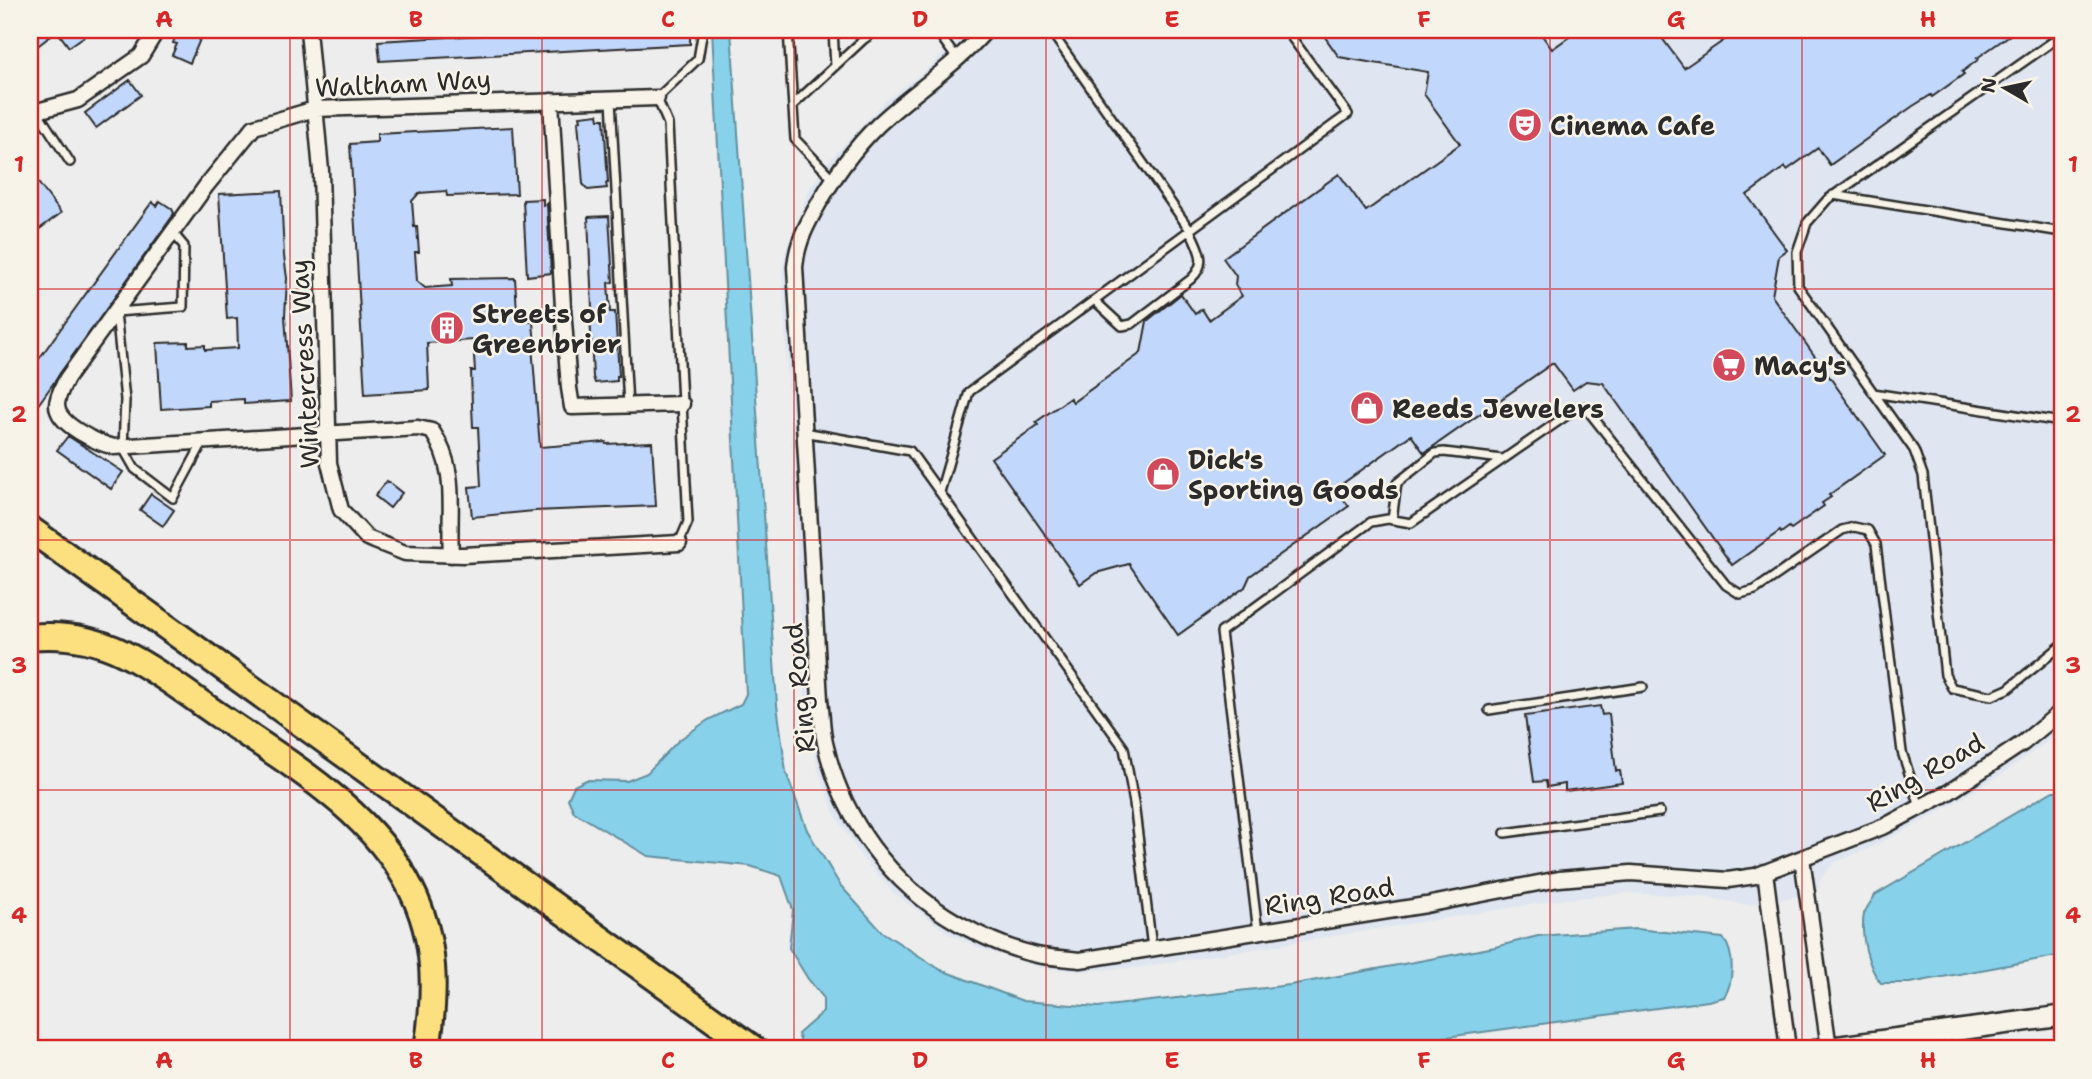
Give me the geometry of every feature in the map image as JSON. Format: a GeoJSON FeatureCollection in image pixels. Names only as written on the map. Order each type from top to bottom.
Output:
{"type":"FeatureCollection","features":[{"type":"Feature","properties":{"kind":"highway"},"geometry":{"type":"LineString","coordinates":[[30,529],[754,1049]]}},
{"type":"Feature","properties":{"kind":"highway"},"geometry":{"type":"LineString","coordinates":[[30,637],[50,635],[80,639],[123,653],[256,741],[328,793],[372,832],[403,874],[426,929],[434,984],[427,1049]]}},
{"type":"Feature","properties":{"kind":"main road"},"geometry":{"type":"LineString","coordinates":[[1824,1049],[2062,1016]]}},
{"type":"Feature","properties":{"kind":"street"},"geometry":{"type":"LineString","coordinates":[[33,112],[78,100],[141,56],[157,30]]}},
{"type":"Feature","properties":{"kind":"street","name":"Wintercress Way"},"geometry":{"type":"LineString","coordinates":[[308,30],[321,171],[329,463],[341,510],[367,537],[405,554],[451,555],[679,542]]}},
{"type":"Feature","properties":{"kind":"street","name":"Ring Road"},"geometry":{"type":"LineString","coordinates":[[986,30],[957,60],[874,130],[834,180],[803,232],[796,255],[804,432],[825,743],[851,814],[867,842],[911,890],[940,912],[1004,945],[1038,955],[1080,960],[1426,905],[1559,879],[1632,873],[1728,880],[1765,872],[1885,826],[1949,792],[2012,750],[2062,711]]}},
{"type":"Feature","properties":{"kind":"street","name":"Waltham Way"},"geometry":{"type":"LineString","coordinates":[[123,448],[99,443],[60,415],[57,406],[67,378],[206,186],[254,127],[315,108],[657,98]]}},
{"type":"Feature","properties":{"kind":"street"},"geometry":{"type":"LineString","coordinates":[[551,101],[563,307],[572,407],[682,404]]}},
{"type":"Feature","properties":{"kind":"street"},"geometry":{"type":"LineString","coordinates":[[123,448],[328,432],[418,428],[432,431],[445,453],[451,476],[451,555]]}},
{"type":"Feature","properties":{"kind":"street"},"geometry":{"type":"LineString","coordinates":[[1802,858],[1824,1049]]}},
{"type":"Feature","properties":{"kind":"street"},"geometry":{"type":"LineString","coordinates":[[1765,872],[1788,1049]]}},
{"type":"Feature","properties":{"kind":"lane"},"geometry":{"type":"LineString","coordinates":[[679,542],[688,522],[668,124],[657,98],[698,59],[703,30]]}},
{"type":"Feature","properties":{"kind":"lane"},"geometry":{"type":"LineString","coordinates":[[788,30],[795,139],[834,180]]}},
{"type":"Feature","properties":{"kind":"lane"},"geometry":{"type":"LineString","coordinates":[[833,30],[835,66]]}},
{"type":"Feature","properties":{"kind":"lane"},"geometry":{"type":"LineString","coordinates":[[793,104],[877,30]]}},
{"type":"Feature","properties":{"kind":"lane"},"geometry":{"type":"LineString","coordinates":[[936,30],[957,60]]}},
{"type":"Feature","properties":{"kind":"lane"},"geometry":{"type":"LineString","coordinates":[[1050,30],[1190,230],[1202,259],[1199,272],[1132,324],[1122,326],[1094,300]]}},
{"type":"Feature","properties":{"kind":"lane"},"geometry":{"type":"LineString","coordinates":[[940,492],[969,392],[1348,114],[1286,30]]}},
{"type":"Feature","properties":{"kind":"lane"},"geometry":{"type":"LineString","coordinates":[[2062,35],[1833,195],[1807,223],[1797,252],[1798,286],[1914,450],[1923,475],[1945,675],[1952,688],[1992,696],[2008,689],[2062,645]]}},
{"type":"Feature","properties":{"kind":"lane"},"geometry":{"type":"LineString","coordinates":[[611,99],[628,405]]}},
{"type":"Feature","properties":{"kind":"lane"},"geometry":{"type":"LineString","coordinates":[[33,112],[70,162]]}},
{"type":"Feature","properties":{"kind":"lane"},"geometry":{"type":"LineString","coordinates":[[1833,195],[2062,232]]}},
{"type":"Feature","properties":{"kind":"lane"},"geometry":{"type":"LineString","coordinates":[[173,233],[184,246],[183,307],[116,312],[124,400],[123,448],[135,469],[173,498],[203,442]]}},
{"type":"Feature","properties":{"kind":"lane"},"geometry":{"type":"LineString","coordinates":[[1873,393],[2062,422]]}},
{"type":"Feature","properties":{"kind":"lane"},"geometry":{"type":"LineString","coordinates":[[1258,932],[1221,632],[1371,522],[1392,520],[1410,523],[1576,409],[1585,407],[1726,585],[1740,594],[1755,590],[1842,530],[1854,527],[1868,530],[1875,544],[1902,752],[1920,808]]}},
{"type":"Feature","properties":{"kind":"lane"},"geometry":{"type":"LineString","coordinates":[[804,432],[910,451],[1124,748],[1134,803],[1152,948]]}},
{"type":"Feature","properties":{"kind":"lane"},"geometry":{"type":"LineString","coordinates":[[1392,520],[1397,483],[1435,453],[1503,459]]}},
{"type":"Feature","properties":{"kind":"lane"},"geometry":{"type":"LineString","coordinates":[[1489,710],[1643,687]]}},
{"type":"Feature","properties":{"kind":"lane"},"geometry":{"type":"LineString","coordinates":[[1505,833],[1660,812]]}},
{"type":"Feature","properties":{"kind":"shaded area"},"geometry":{"type":"Polygon","coordinates":[[[970,30],[2062,30],[2062,731],[2004,773],[1932,816],[1834,863],[1821,878],[1817,893],[1748,905],[1704,897],[1628,893],[1566,899],[1134,968],[1078,971],[1043,968],[982,949],[949,934],[894,893],[863,859],[835,815],[819,772],[806,717],[782,272],[785,253],[809,190],[829,161],[884,102],[922,73],[970,30]]]}},
{"type":"Feature","properties":{"kind":"water"},"geometry":{"type":"Polygon","coordinates":[[[712,30],[731,30],[777,705],[786,772],[807,830],[840,885],[882,932],[941,970],[1023,1001],[1098,1007],[1290,985],[1495,947],[1538,936],[1636,929],[1723,938],[1730,951],[1732,967],[1730,984],[1724,997],[1359,1049],[821,1049],[802,1046],[798,1034],[823,1012],[823,997],[789,948],[793,910],[781,876],[750,866],[648,856],[574,812],[568,799],[574,786],[586,780],[627,781],[647,773],[679,740],[708,720],[741,704],[746,694],[712,30]]]}},
{"type":"Feature","properties":{"kind":"water"},"geometry":{"type":"Polygon","coordinates":[[[2053,791],[2062,791],[2062,955],[1910,983],[1881,983],[1869,960],[1863,932],[1864,914],[1875,895],[2053,791]]]}},
{"type":"Feature","properties":{"kind":"building"},"geometry":{"type":"Polygon","coordinates":[[[30,30],[93,30],[69,47],[57,31],[30,52],[30,30]]]}},
{"type":"Feature","properties":{"kind":"building"},"geometry":{"type":"Polygon","coordinates":[[[178,30],[204,30],[190,63],[172,55],[177,44],[173,43],[178,30]]]}},
{"type":"Feature","properties":{"kind":"building"},"geometry":{"type":"Polygon","coordinates":[[[572,30],[690,30],[690,44],[380,61],[378,41],[572,30]]]}},
{"type":"Feature","properties":{"kind":"building"},"geometry":{"type":"Polygon","coordinates":[[[1320,30],[1538,30],[1552,49],[1579,30],[1656,30],[1684,68],[1739,30],[2017,30],[1977,58],[1979,59],[1962,72],[1964,74],[1932,97],[1931,95],[1913,106],[1830,165],[1818,148],[1787,170],[1785,167],[1747,195],[1787,250],[1779,256],[1772,296],[1885,455],[1829,495],[1831,497],[1822,503],[1824,506],[1791,529],[1789,527],[1781,533],[1780,531],[1732,565],[1603,383],[1586,381],[1573,390],[1553,363],[1424,453],[1411,435],[1335,489],[1349,506],[1250,576],[1245,587],[1178,635],[1129,564],[1096,573],[1080,584],[991,458],[1038,425],[1036,422],[1070,398],[1073,402],[1141,353],[1147,321],[1181,294],[1195,314],[1202,309],[1209,320],[1242,296],[1235,285],[1236,276],[1223,258],[1339,174],[1366,211],[1460,144],[1424,94],[1428,72],[1339,57],[1320,30]]]}},
{"type":"Feature","properties":{"kind":"building"},"geometry":{"type":"Polygon","coordinates":[[[130,80],[141,95],[96,128],[85,113],[130,80]]]}},
{"type":"Feature","properties":{"kind":"building"},"geometry":{"type":"Polygon","coordinates":[[[598,114],[599,119],[604,119],[608,183],[607,188],[588,190],[583,184],[578,121],[581,120],[580,116],[598,114]]]}},
{"type":"Feature","properties":{"kind":"building","name":"Streets of Greenbrier"},"geometry":{"type":"Polygon","coordinates":[[[513,127],[517,194],[447,196],[446,191],[419,193],[412,201],[419,252],[415,252],[417,281],[425,288],[452,286],[451,279],[515,278],[517,312],[527,311],[527,322],[533,322],[535,345],[532,345],[540,447],[652,442],[656,506],[534,511],[472,517],[469,487],[481,486],[478,427],[473,427],[473,340],[427,343],[429,390],[365,394],[350,144],[377,142],[377,134],[513,127]]]}},
{"type":"Feature","properties":{"kind":"building"},"geometry":{"type":"Polygon","coordinates":[[[30,172],[61,213],[38,230],[36,227],[30,232],[30,172]]]}},
{"type":"Feature","properties":{"kind":"building"},"geometry":{"type":"Polygon","coordinates":[[[281,191],[291,401],[244,404],[244,399],[209,401],[209,406],[161,409],[157,343],[188,342],[188,346],[205,345],[205,350],[238,348],[237,318],[227,319],[219,194],[281,191]]]}},
{"type":"Feature","properties":{"kind":"building"},"geometry":{"type":"Polygon","coordinates":[[[543,199],[543,205],[547,204],[551,273],[527,276],[523,200],[543,199]]]}},
{"type":"Feature","properties":{"kind":"building"},"geometry":{"type":"Polygon","coordinates":[[[160,201],[172,209],[172,217],[30,416],[30,376],[36,363],[152,202],[157,206],[160,201]]]}},
{"type":"Feature","properties":{"kind":"building"},"geometry":{"type":"Polygon","coordinates":[[[609,216],[613,282],[608,283],[610,312],[615,312],[619,376],[617,381],[595,383],[588,217],[609,216]]]}},
{"type":"Feature","properties":{"kind":"building"},"geometry":{"type":"Polygon","coordinates":[[[68,436],[123,472],[111,489],[57,450],[68,436]]]}},
{"type":"Feature","properties":{"kind":"building"},"geometry":{"type":"Polygon","coordinates":[[[387,481],[402,493],[390,508],[375,496],[387,481]]]}},
{"type":"Feature","properties":{"kind":"building"},"geometry":{"type":"Polygon","coordinates":[[[151,494],[174,510],[163,526],[140,510],[151,494]]]}},
{"type":"Feature","properties":{"kind":"building"},"geometry":{"type":"Polygon","coordinates":[[[1600,706],[1602,715],[1609,714],[1616,771],[1620,771],[1622,783],[1565,791],[1565,784],[1547,787],[1546,781],[1534,782],[1525,716],[1600,706]]]}},
{"type":"Feature","properties":{"kind":"place","name":"Cinema Cafe"},"geometry":{"type":"Point","coordinates":[1525,125]}},
{"type":"Feature","properties":{"kind":"place","name":"Streets of Greenbrier"},"geometry":{"type":"Point","coordinates":[447,328]}},
{"type":"Feature","properties":{"kind":"place","name":"Macy's"},"geometry":{"type":"Point","coordinates":[1729,365]}},
{"type":"Feature","properties":{"kind":"place","name":"Reeds Jewelers"},"geometry":{"type":"Point","coordinates":[1367,408]}},
{"type":"Feature","properties":{"kind":"place","name":"Dick's Sporting Goods"},"geometry":{"type":"Point","coordinates":[1163,474]}}]}
